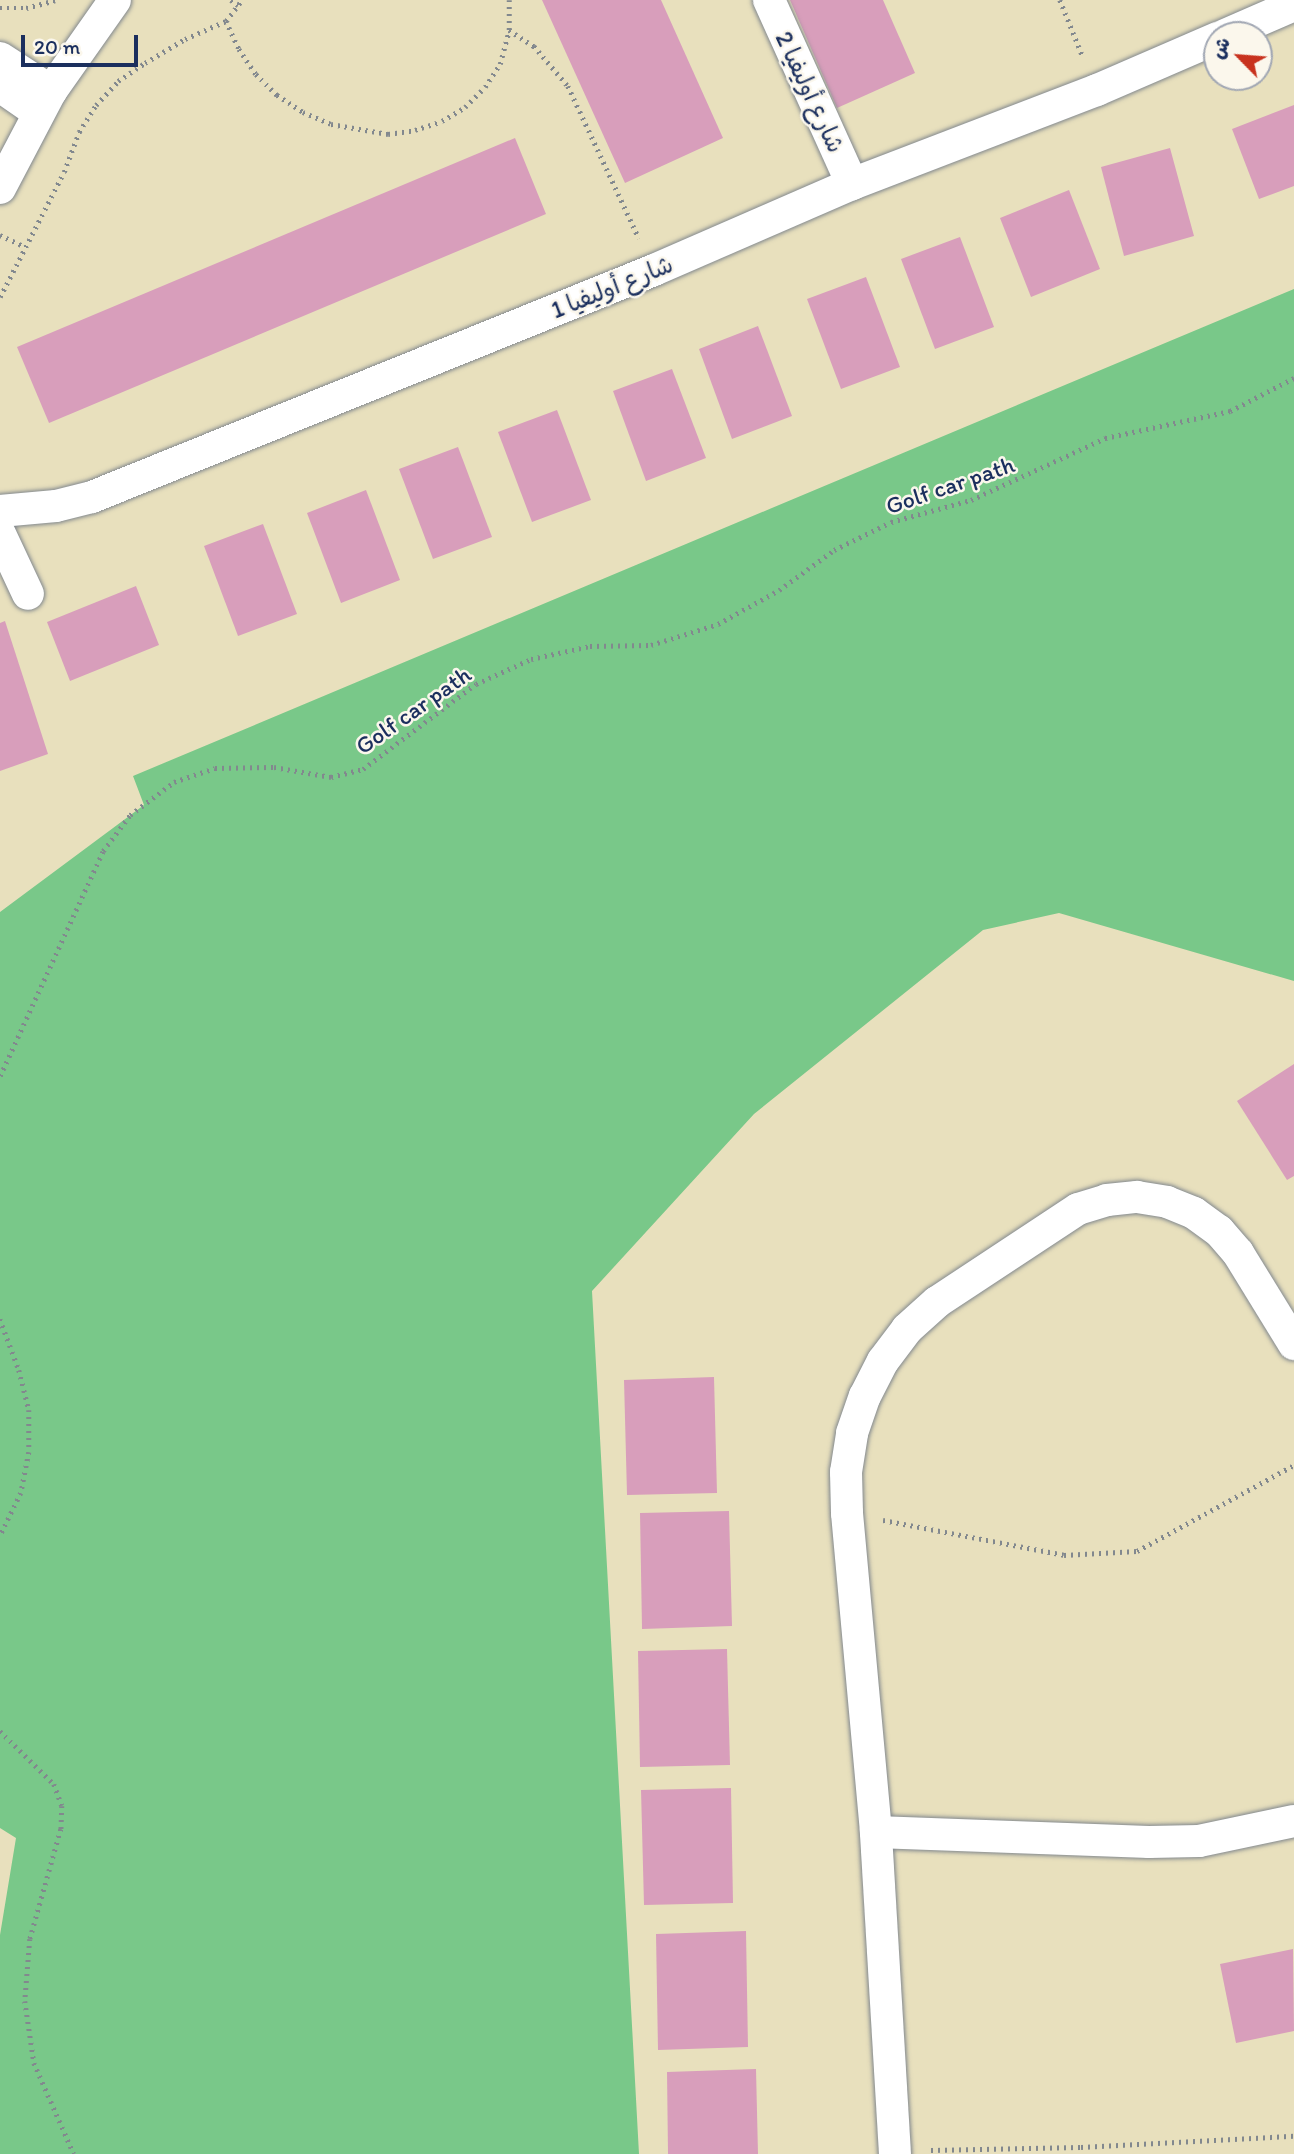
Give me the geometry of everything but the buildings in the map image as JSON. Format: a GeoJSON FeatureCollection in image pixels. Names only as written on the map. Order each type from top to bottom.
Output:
{"type":"FeatureCollection","features":[{"type":"Feature","properties":{"kind":"street"},"geometry":{"type":"LineString","coordinates":[[0,188],[45,102],[115,0]]}},
{"type":"Feature","properties":{"kind":"street","name":"شارع أوليفيا 2"},"geometry":{"type":"LineString","coordinates":[[769,0],[852,184]]}},
{"type":"Feature","properties":{"kind":"street"},"geometry":{"type":"LineString","coordinates":[[1257,21],[1294,5]]}},
{"type":"Feature","properties":{"kind":"street","name":"شارع أوليفيا 1"},"geometry":{"type":"LineString","coordinates":[[0,511],[56,506],[92,497],[654,270],[852,184],[1097,90],[1203,44]]}},
{"type":"Feature","properties":{"kind":"street"},"geometry":{"type":"LineString","coordinates":[[0,58],[45,102]]}},
{"type":"Feature","properties":{"kind":"street"},"geometry":{"type":"LineString","coordinates":[[0,86],[45,102]]}},
{"type":"Feature","properties":{"kind":"street"},"geometry":{"type":"LineString","coordinates":[[0,534],[28,594]]}},
{"type":"Feature","properties":{"kind":"street"},"geometry":{"type":"LineString","coordinates":[[895,2152],[876,1832],[847,1513],[846,1472],[852,1433],[865,1396],[883,1361],[907,1329],[937,1302],[1078,1209],[1107,1200],[1137,1197],[1167,1202],[1194,1213],[1219,1231],[1238,1253],[1294,1344]]}},
{"type":"Feature","properties":{"kind":"street"},"geometry":{"type":"LineString","coordinates":[[876,1832],[1149,1842],[1199,1841],[1294,1821]]}},
{"type":"Feature","properties":{"kind":"path"},"geometry":{"type":"LineString","coordinates":[[0,8],[26,8],[55,0]]}},
{"type":"Feature","properties":{"kind":"path"},"geometry":{"type":"LineString","coordinates":[[231,0],[238,5]]}},
{"type":"Feature","properties":{"kind":"path"},"geometry":{"type":"LineString","coordinates":[[0,297],[64,172],[79,132],[96,105],[118,81],[145,63],[185,39],[226,21],[242,0]]}},
{"type":"Feature","properties":{"kind":"path"},"geometry":{"type":"LineString","coordinates":[[226,21],[250,66],[277,95],[303,112],[331,124],[388,134],[415,130],[442,121],[465,107],[485,87],[500,64],[509,30],[509,0]]}},
{"type":"Feature","properties":{"kind":"path"},"geometry":{"type":"LineString","coordinates":[[1060,0],[1097,90]]}},
{"type":"Feature","properties":{"kind":"path"},"geometry":{"type":"LineString","coordinates":[[509,30],[534,46],[568,86],[654,270]]}},
{"type":"Feature","properties":{"kind":"path"},"geometry":{"type":"LineString","coordinates":[[0,235],[24,246]]}},
{"type":"Feature","properties":{"kind":"path","name":"Golf car path"},"geometry":{"type":"LineString","coordinates":[[0,1076],[103,851],[130,815],[174,782],[215,768],[274,767],[331,777],[363,769],[476,684],[531,659],[590,646],[651,645],[718,624],[779,590],[834,550],[891,522],[971,500],[1105,438],[1230,411],[1294,378]]}},
{"type":"Feature","properties":{"kind":"path"},"geometry":{"type":"LineString","coordinates":[[0,1319],[19,1370],[29,1410],[29,1452],[21,1493],[0,1536]]}},
{"type":"Feature","properties":{"kind":"path"},"geometry":{"type":"LineString","coordinates":[[847,1513],[1064,1555],[1137,1551],[1294,1465]]}},
{"type":"Feature","properties":{"kind":"path"},"geometry":{"type":"LineString","coordinates":[[0,1731],[54,1784],[62,1806],[61,1829],[30,1939],[25,2001],[34,2063],[74,2154]]}},
{"type":"Feature","properties":{"kind":"path"},"geometry":{"type":"LineString","coordinates":[[895,2152],[1081,2147],[1294,2136]]}},
{"type":"Feature","properties":{"kind":"green space"},"geometry":{"type":"Polygon","coordinates":[[[1294,289],[1294,981],[1059,913],[983,930],[754,1114],[592,1291],[639,2154],[0,2154],[0,1935],[16,1838],[0,1828],[0,912],[144,805],[133,776],[1294,289]]]}}]}
